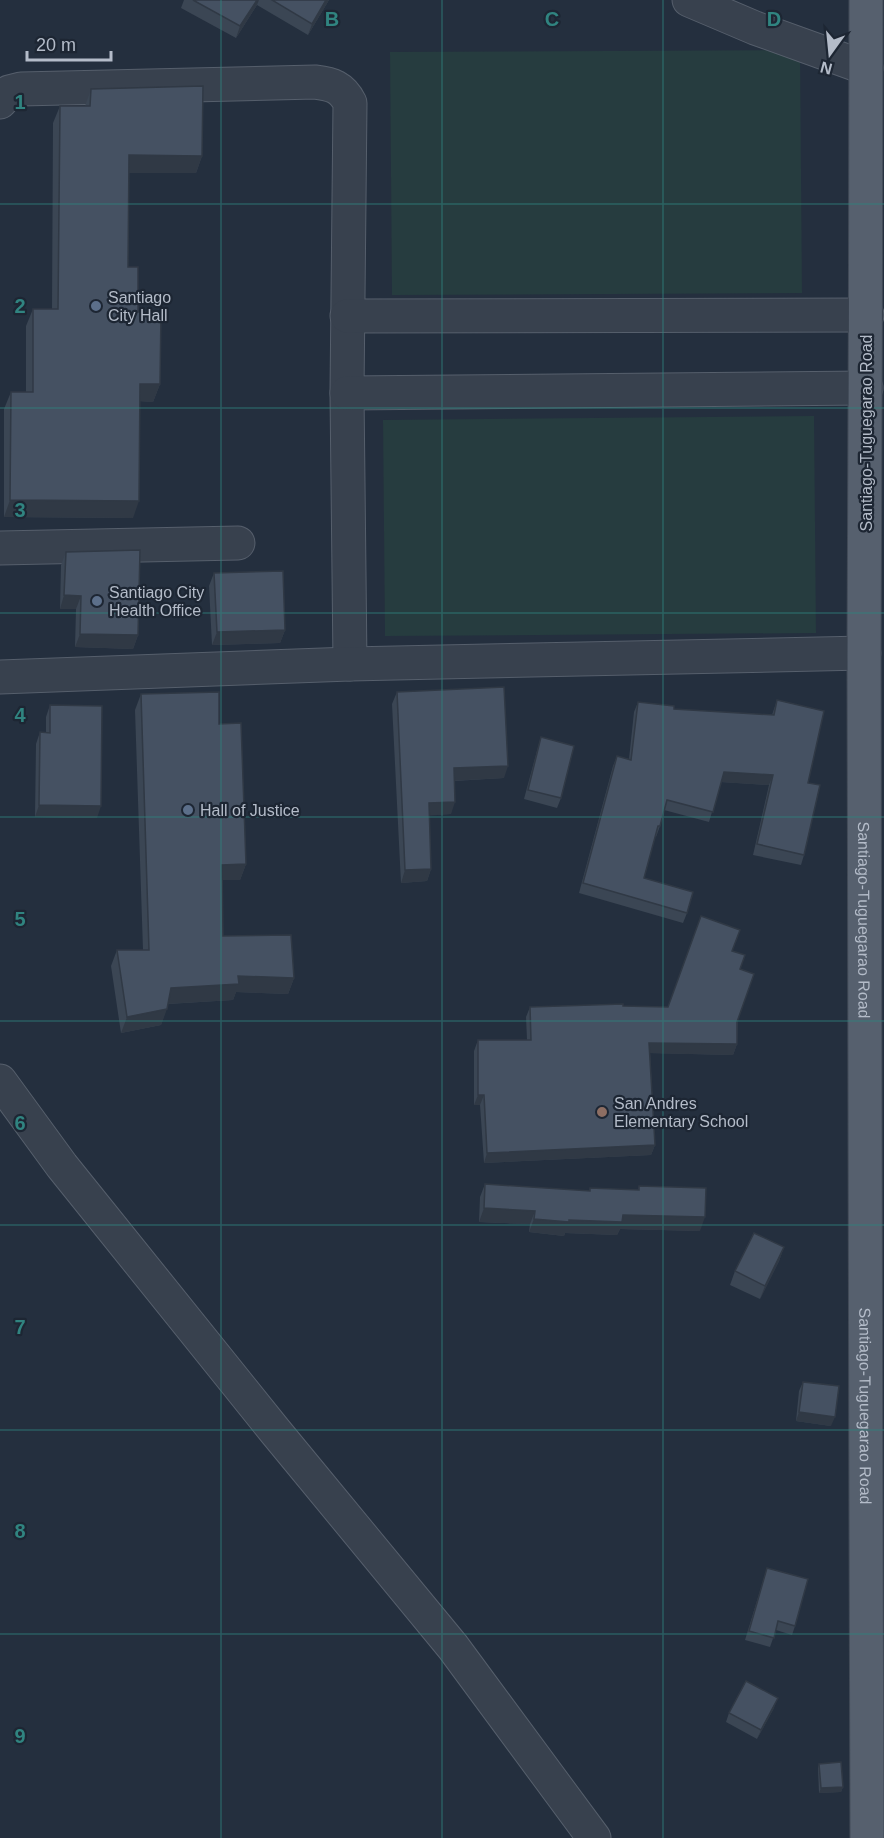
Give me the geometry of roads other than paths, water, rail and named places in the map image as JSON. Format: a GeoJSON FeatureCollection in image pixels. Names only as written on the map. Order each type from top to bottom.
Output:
{"type":"FeatureCollection","features":[{"type":"Feature","properties":{"kind":"main road","name":"Santiago-Tuguegarao Road"},"geometry":{"type":"LineString","coordinates":[[866,0],[866,68],[874,154],[867,315],[864,653],[867,1838]]}},
{"type":"Feature","properties":{"kind":"street"},"geometry":{"type":"LineString","coordinates":[[689,0],[755,28],[866,68]]}},
{"type":"Feature","properties":{"kind":"street"},"geometry":{"type":"LineString","coordinates":[[0,102],[9,93],[21,89],[315,82],[344,90],[350,103],[347,316],[350,664]]}},
{"type":"Feature","properties":{"kind":"street"},"geometry":{"type":"LineString","coordinates":[[347,316],[867,315]]}},
{"type":"Feature","properties":{"kind":"street"},"geometry":{"type":"LineString","coordinates":[[347,393],[866,388]]}},
{"type":"Feature","properties":{"kind":"street"},"geometry":{"type":"LineString","coordinates":[[0,548],[238,543]]}},
{"type":"Feature","properties":{"kind":"street"},"geometry":{"type":"LineString","coordinates":[[0,676],[350,664],[864,653]]}},
{"type":"Feature","properties":{"kind":"street"},"geometry":{"type":"LineString","coordinates":[[0,1081],[62,1166],[274,1431],[453,1647],[594,1838]]}},
{"type":"Feature","properties":{"kind":"place","name":"Santiago City Hall"},"geometry":{"type":"Point","coordinates":[96,306]}},
{"type":"Feature","properties":{"kind":"place","name":"Santiago City Health Office"},"geometry":{"type":"Point","coordinates":[97,601]}},
{"type":"Feature","properties":{"kind":"place","name":"Hall of Justice"},"geometry":{"type":"Point","coordinates":[188,810]}},
{"type":"Feature","properties":{"kind":"place","name":"San Andres Elementary School"},"geometry":{"type":"Point","coordinates":[602,1112]}}]}
